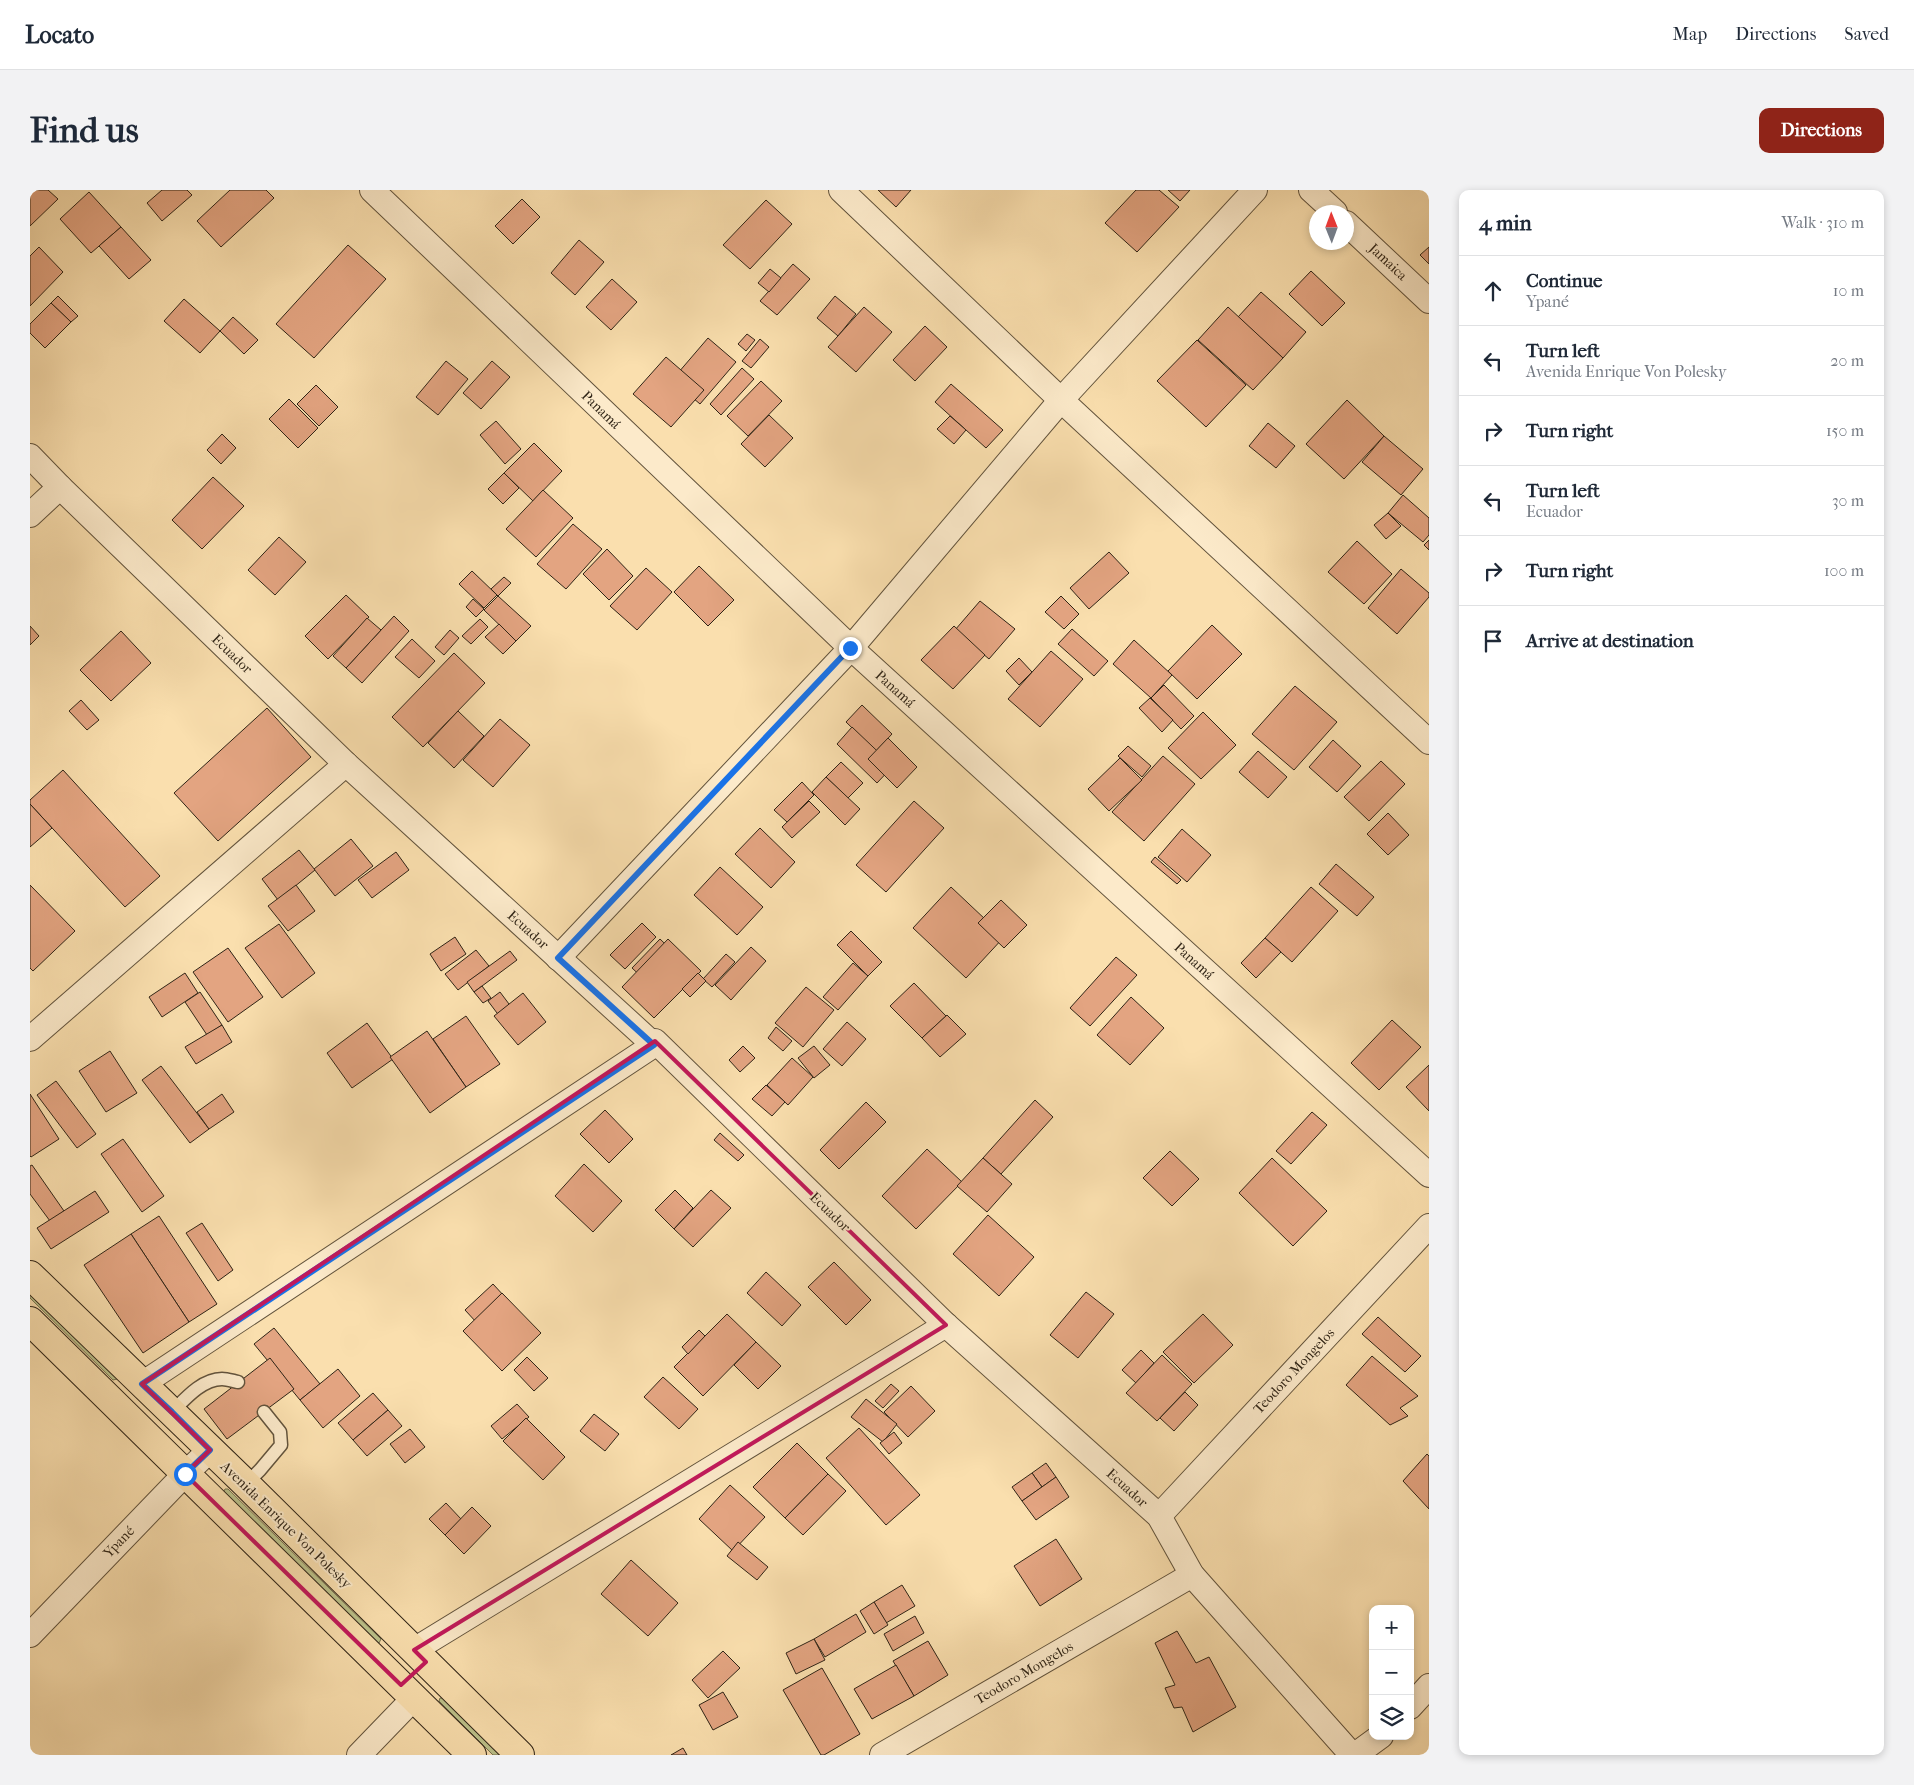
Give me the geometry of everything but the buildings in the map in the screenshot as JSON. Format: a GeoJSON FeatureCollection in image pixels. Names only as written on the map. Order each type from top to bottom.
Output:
{"type":"FeatureCollection","features":[{"type":"Feature","properties":{"kind":"main road","name":"Avenida Enrique Von Polesky"},"geometry":{"type":"LineString","coordinates":[[30,1275],[246,1484],[520,1755]]}},
{"type":"Feature","properties":{"kind":"main road"},"geometry":{"type":"LineString","coordinates":[[30,1321],[472,1755]]}},
{"type":"Feature","properties":{"kind":"main road"},"geometry":{"type":"LineString","coordinates":[[408,1692],[420,1656]]}},
{"type":"Feature","properties":{"kind":"street","name":"Panamá"},"geometry":{"type":"LineString","coordinates":[[372,190],[850,648],[1429,1175]]}},
{"type":"Feature","properties":{"kind":"street"},"geometry":{"type":"LineString","coordinates":[[841,190],[1061,400],[1429,742]]}},
{"type":"Feature","properties":{"kind":"street"},"geometry":{"type":"LineString","coordinates":[[558,958],[850,648],[1061,400],[1255,190]]}},
{"type":"Feature","properties":{"kind":"street"},"geometry":{"type":"LineString","coordinates":[[1311,190],[1327,205]]}},
{"type":"Feature","properties":{"kind":"street","name":"Jamaica"},"geometry":{"type":"LineString","coordinates":[[1354,230],[1429,300]]}},
{"type":"Feature","properties":{"kind":"street","name":"Ecuador"},"geometry":{"type":"LineString","coordinates":[[30,456],[346,764],[654,1045],[655,1041],[946,1325],[1159,1516],[1192,1575],[1354,1755]]}},
{"type":"Feature","properties":{"kind":"street"},"geometry":{"type":"LineString","coordinates":[[30,515],[60,487]]}},
{"type":"Feature","properties":{"kind":"street"},"geometry":{"type":"LineString","coordinates":[[30,1039],[346,764]]}},
{"type":"Feature","properties":{"kind":"street"},"geometry":{"type":"LineString","coordinates":[[142,1384],[654,1045]]}},
{"type":"Feature","properties":{"kind":"street","name":"Teodoro Mongelos"},"geometry":{"type":"LineString","coordinates":[[1159,1516],[1429,1226]]}},
{"type":"Feature","properties":{"kind":"street"},"geometry":{"type":"LineString","coordinates":[[420,1656],[946,1325]]}},
{"type":"Feature","properties":{"kind":"street","name":"Ypané"},"geometry":{"type":"LineString","coordinates":[[30,1635],[210,1450]]}},
{"type":"Feature","properties":{"kind":"street","name":"Teodoro Mongelos"},"geometry":{"type":"LineString","coordinates":[[882,1755],[1192,1575]]}},
{"type":"Feature","properties":{"kind":"street"},"geometry":{"type":"LineString","coordinates":[[1414,1703],[1429,1686]]}},
{"type":"Feature","properties":{"kind":"street"},"geometry":{"type":"LineString","coordinates":[[359,1755],[408,1692]]}},
{"type":"Feature","properties":{"kind":"street"},"geometry":{"type":"LineString","coordinates":[[1354,1755],[1376,1740]]}},
{"type":"Feature","properties":{"kind":"lane"},"geometry":{"type":"LineString","coordinates":[[172,1412],[191,1393],[208,1382],[222,1379],[238,1382]]}},
{"type":"Feature","properties":{"kind":"lane"},"geometry":{"type":"LineString","coordinates":[[246,1484],[281,1445],[280,1432],[264,1412]]}},
{"type":"Feature","properties":{"kind":"highlighted area"},"geometry":{"type":"Polygon","coordinates":[[[655,1041],[946,1325],[414,1650],[426,1662],[401,1685],[185,1474],[210,1450],[142,1384],[655,1041]]]}},
{"type":"Feature","properties":{"kind":"green space"},"geometry":{"type":"Polygon","coordinates":[[[30,1290],[117,1379],[113,1380],[30,1298],[30,1290]]]}},
{"type":"Feature","properties":{"kind":"green space"},"geometry":{"type":"Polygon","coordinates":[[[225,1489],[228,1489],[381,1639],[379,1643],[223,1493],[225,1489]]]}},
{"type":"Feature","properties":{"kind":"green space"},"geometry":{"type":"Polygon","coordinates":[[[440,1698],[443,1698],[501,1755],[493,1755],[439,1701],[440,1698]]]}},
{"type":"Feature","properties":{"kind":"route"},"geometry":{"type":"LineString","coordinates":[[185,1474],[210,1450],[142,1384],[654,1045],[558,958],[850,648]]}}]}
